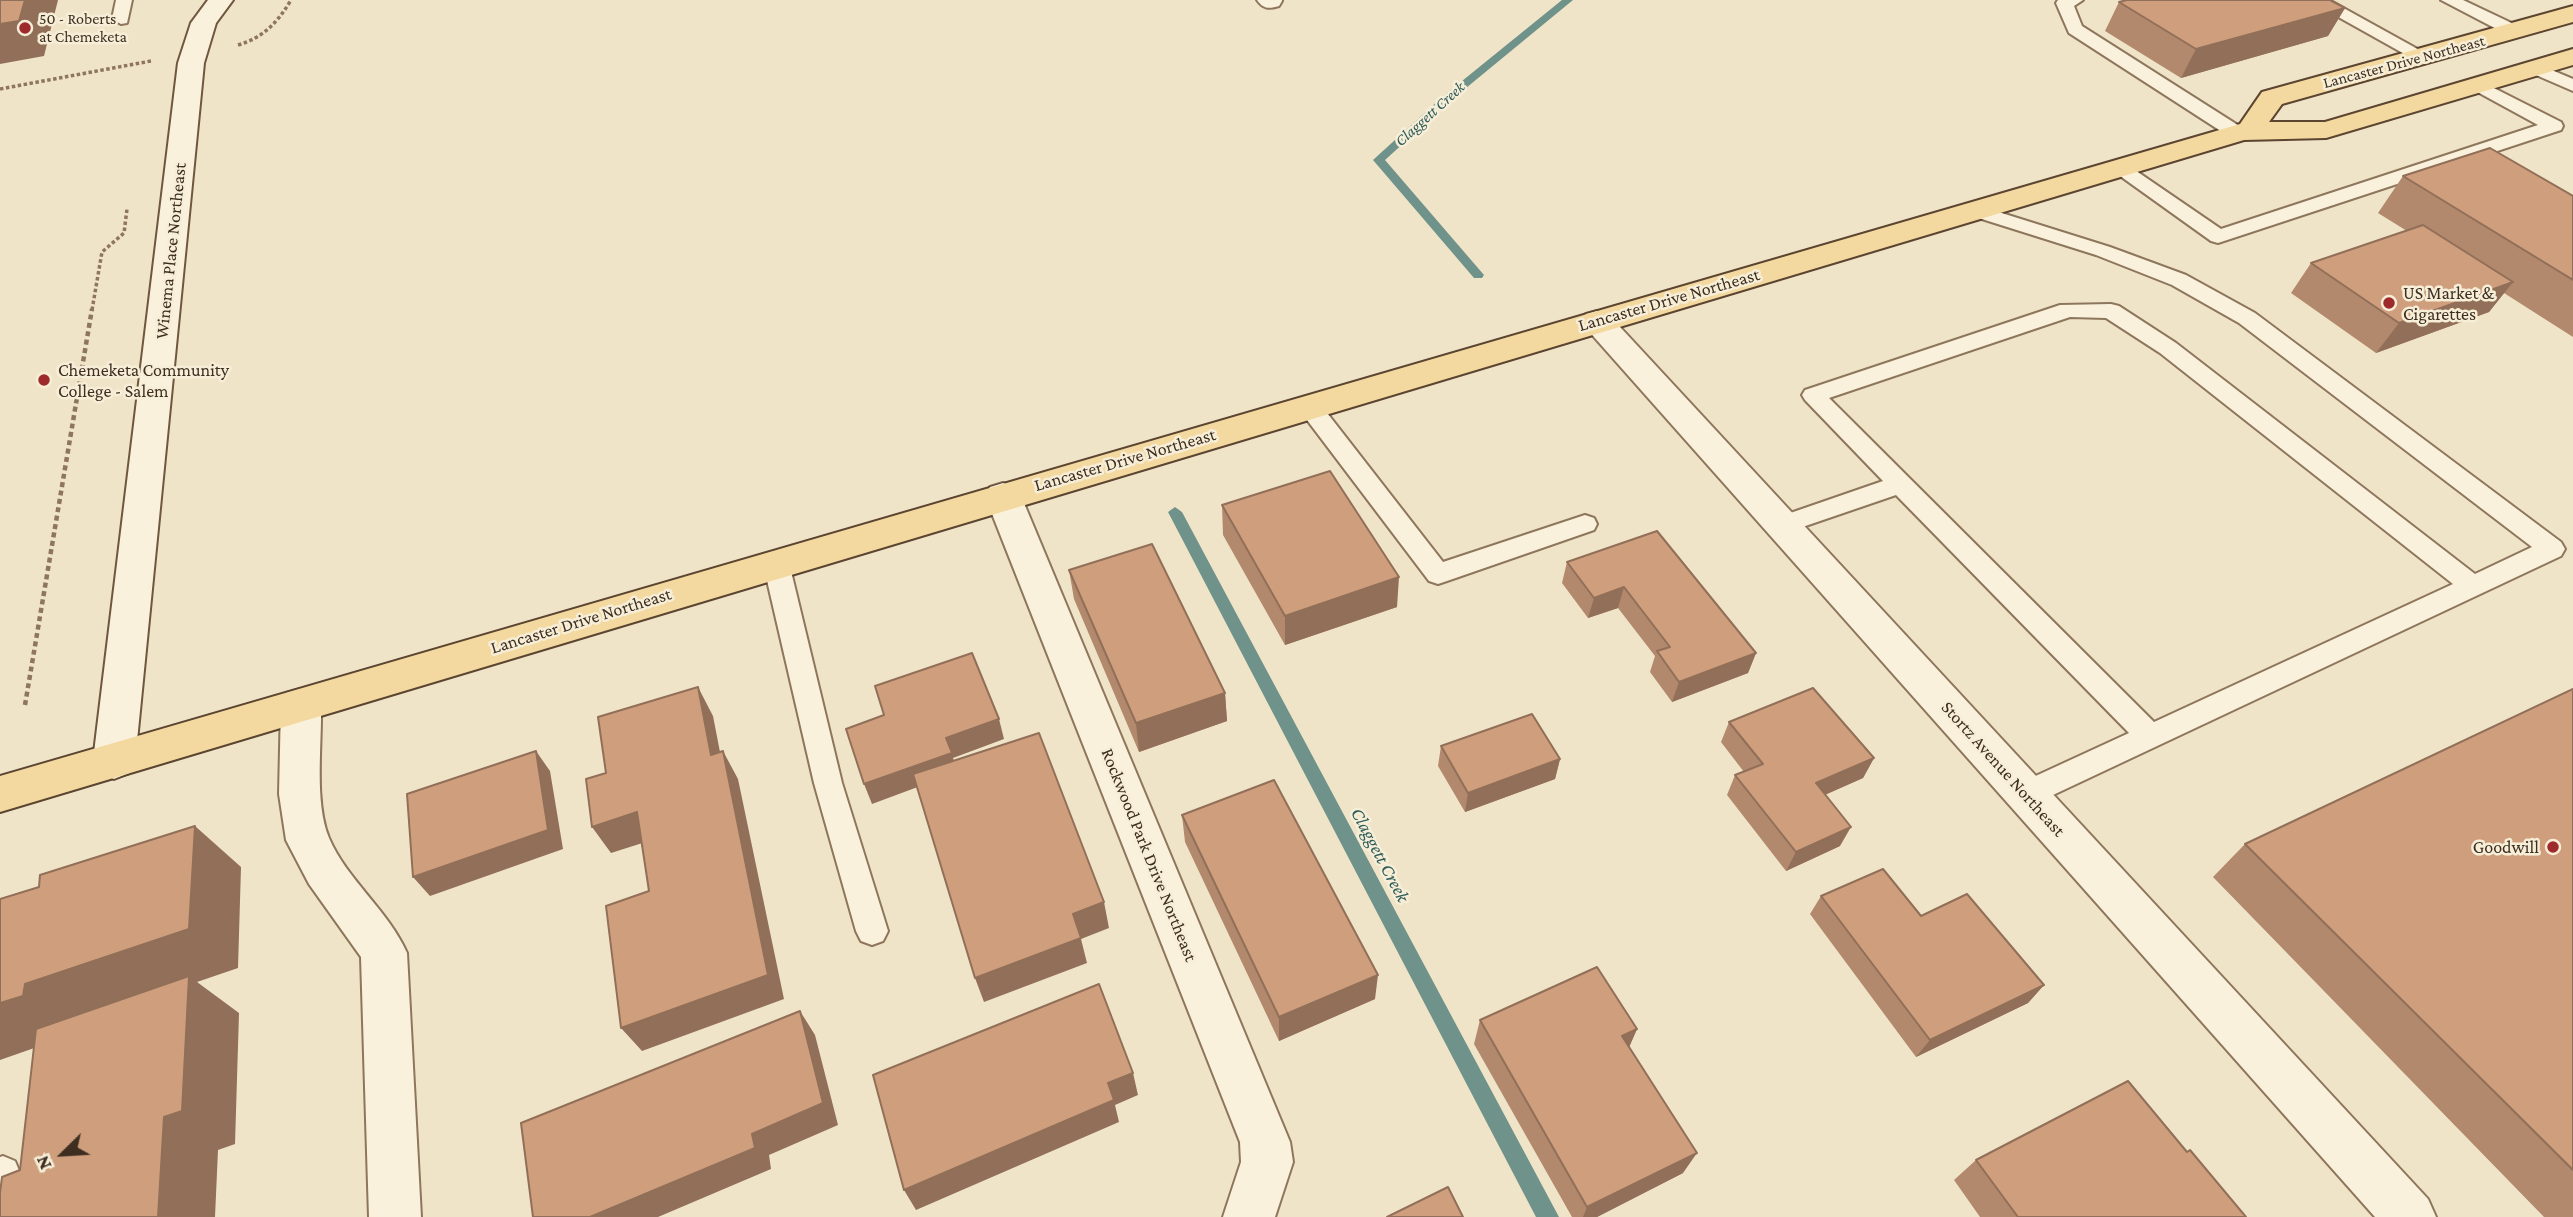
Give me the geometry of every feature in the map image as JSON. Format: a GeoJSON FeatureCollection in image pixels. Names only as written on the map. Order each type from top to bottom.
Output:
{"type":"FeatureCollection","features":[{"type":"Feature","properties":{"kind":"main road","name":"Lancaster Drive Northeast"},"geometry":{"type":"LineString","coordinates":[[2244,131],[2272,98],[2573,14]]}},
{"type":"Feature","properties":{"kind":"main road","name":"Lancaster Drive Northeast"},"geometry":{"type":"LineString","coordinates":[[0,794],[2244,131],[2326,130],[2573,57]]}},
{"type":"Feature","properties":{"kind":"street","name":"Winema Place Northeast"},"geometry":{"type":"LineString","coordinates":[[114,761],[191,63],[204,23],[221,0]]}},
{"type":"Feature","properties":{"kind":"street","name":"Stortz Avenue Northeast"},"geometry":{"type":"LineString","coordinates":[[1597,321],[2410,1217]]}},
{"type":"Feature","properties":{"kind":"street","name":"Rockwood Park Drive Northeast"},"geometry":{"type":"LineString","coordinates":[[1003,496],[1265,1142],[1267,1162],[1249,1217]]}},
{"type":"Feature","properties":{"kind":"street"},"geometry":{"type":"LineString","coordinates":[[301,705],[301,814],[308,840],[324,868],[371,930],[384,953],[395,1217]]}},
{"type":"Feature","properties":{"kind":"lane"},"geometry":{"type":"LineString","coordinates":[[121,19],[124,0]]}},
{"type":"Feature","properties":{"kind":"lane"},"geometry":{"type":"LineString","coordinates":[[2316,0],[2423,57]]}},
{"type":"Feature","properties":{"kind":"lane"},"geometry":{"type":"LineString","coordinates":[[2449,0],[2514,31]]}},
{"type":"Feature","properties":{"kind":"lane"},"geometry":{"type":"LineString","coordinates":[[2070,2],[2075,29],[2244,131]]}},
{"type":"Feature","properties":{"kind":"lane"},"geometry":{"type":"LineString","coordinates":[[2535,68],[2573,86]]}},
{"type":"Feature","properties":{"kind":"lane"},"geometry":{"type":"LineString","coordinates":[[2119,168],[2218,237],[2554,126],[2479,85]]}},
{"type":"Feature","properties":{"kind":"lane"},"geometry":{"type":"LineString","coordinates":[[1973,211],[2103,251],[2179,280],[2247,318],[2553,549],[2026,794]]}},
{"type":"Feature","properties":{"kind":"lane"},"geometry":{"type":"LineString","coordinates":[[2150,736],[1813,395],[2068,310],[2111,312],[2168,348],[2473,586]]}},
{"type":"Feature","properties":{"kind":"lane"},"geometry":{"type":"LineString","coordinates":[[1309,406],[1437,574],[1585,524]]}},
{"type":"Feature","properties":{"kind":"lane"},"geometry":{"type":"LineString","coordinates":[[1782,525],[1900,484]]}},
{"type":"Feature","properties":{"kind":"lane"},"geometry":{"type":"LineString","coordinates":[[776,563],[828,783],[872,931]]}},
{"type":"Feature","properties":{"kind":"path"},"geometry":{"type":"LineString","coordinates":[[0,89],[154,60],[152,69]]}},
{"type":"Feature","properties":{"kind":"path"},"geometry":{"type":"LineString","coordinates":[[24,705],[102,252],[124,233],[128,207]]}},
{"type":"Feature","properties":{"kind":"building"},"geometry":{"type":"Polygon","coordinates":[[[0,0],[25,0],[19,21],[0,24],[0,0]]]}},
{"type":"Feature","properties":{"kind":"building"},"geometry":{"type":"Polygon","coordinates":[[[2330,0],[2345,8],[2196,49],[2119,2],[2330,0]]]}},
{"type":"Feature","properties":{"kind":"building"},"geometry":{"type":"Polygon","coordinates":[[[2490,148],[2573,196],[2573,280],[2403,176],[2490,148]]]}},
{"type":"Feature","properties":{"kind":"building"},"geometry":{"type":"Polygon","coordinates":[[[2423,225],[2513,282],[2399,323],[2311,263],[2423,225]]]}},
{"type":"Feature","properties":{"kind":"building"},"geometry":{"type":"Polygon","coordinates":[[[1330,471],[1399,577],[1285,616],[1222,505],[1330,471]]]}},
{"type":"Feature","properties":{"kind":"building"},"geometry":{"type":"Polygon","coordinates":[[[1657,531],[1756,653],[1679,682],[1657,651],[1670,647],[1624,587],[1594,598],[1567,562],[1657,531]]]}},
{"type":"Feature","properties":{"kind":"building"},"geometry":{"type":"Polygon","coordinates":[[[1152,544],[1225,693],[1136,723],[1069,570],[1152,544]]]}},
{"type":"Feature","properties":{"kind":"building"},"geometry":{"type":"Polygon","coordinates":[[[972,653],[999,719],[946,738],[952,753],[864,784],[846,729],[884,715],[875,686],[972,653]]]}},
{"type":"Feature","properties":{"kind":"building"},"geometry":{"type":"Polygon","coordinates":[[[698,687],[711,755],[723,751],[768,975],[621,1028],[606,906],[649,891],[637,812],[592,827],[586,779],[606,773],[598,717],[698,687]]]}},
{"type":"Feature","properties":{"kind":"building"},"geometry":{"type":"Polygon","coordinates":[[[1813,688],[1874,758],[1816,783],[1851,827],[1796,852],[1735,775],[1763,764],[1729,722],[1813,688]]]}},
{"type":"Feature","properties":{"kind":"building"},"geometry":{"type":"Polygon","coordinates":[[[2573,689],[2573,1170],[2245,844],[2573,689]]]}},
{"type":"Feature","properties":{"kind":"building"},"geometry":{"type":"Polygon","coordinates":[[[1532,714],[1560,759],[1468,793],[1441,746],[1532,714]]]}},
{"type":"Feature","properties":{"kind":"building"},"geometry":{"type":"Polygon","coordinates":[[[1039,733],[1104,902],[1073,914],[1081,938],[975,978],[913,774],[1039,733]]]}},
{"type":"Feature","properties":{"kind":"building"},"geometry":{"type":"Polygon","coordinates":[[[536,751],[548,830],[413,877],[407,794],[536,751]]]}},
{"type":"Feature","properties":{"kind":"building"},"geometry":{"type":"Polygon","coordinates":[[[1274,780],[1378,975],[1279,1017],[1182,815],[1274,780]]]}},
{"type":"Feature","properties":{"kind":"building"},"geometry":{"type":"Polygon","coordinates":[[[195,826],[189,929],[25,984],[23,996],[0,1003],[0,899],[39,887],[40,875],[195,826]]]}},
{"type":"Feature","properties":{"kind":"building"},"geometry":{"type":"Polygon","coordinates":[[[1883,869],[1921,916],[1967,894],[2044,985],[1930,1040],[1821,896],[1883,869]]]}},
{"type":"Feature","properties":{"kind":"building"},"geometry":{"type":"Polygon","coordinates":[[[1597,967],[1637,1029],[1622,1036],[1697,1153],[1587,1207],[1480,1020],[1597,967]]]}},
{"type":"Feature","properties":{"kind":"building"},"geometry":{"type":"Polygon","coordinates":[[[189,976],[182,1111],[164,1117],[158,1217],[0,1217],[2,1177],[20,1170],[36,1029],[189,976]]]}},
{"type":"Feature","properties":{"kind":"building"},"geometry":{"type":"Polygon","coordinates":[[[1099,984],[1133,1073],[1108,1083],[1114,1100],[904,1190],[873,1075],[1099,984]]]}},
{"type":"Feature","properties":{"kind":"building"},"geometry":{"type":"Polygon","coordinates":[[[800,1011],[823,1103],[752,1134],[755,1148],[590,1217],[533,1217],[521,1123],[800,1011]]]}},
{"type":"Feature","properties":{"kind":"building"},"geometry":{"type":"Polygon","coordinates":[[[2128,1081],[2246,1217],[2018,1217],[1976,1160],[2128,1081]]]}},
{"type":"Feature","properties":{"kind":"building"},"geometry":{"type":"Polygon","coordinates":[[[1448,1187],[1463,1217],[1387,1217],[1448,1187]]]}},
{"type":"Feature","properties":{"kind":"waterway","name":"Claggett Creek"},"geometry":{"type":"LineString","coordinates":[[1478,275],[1379,160],[1445,100],[1568,0]]}},
{"type":"Feature","properties":{"kind":"waterway","name":"Claggett Creek"},"geometry":{"type":"LineString","coordinates":[[1175,512],[1548,1217]]}},
{"type":"Feature","properties":{"kind":"place","name":"50 - Roberts at Chemeketa"},"geometry":{"type":"Point","coordinates":[25,28]}},
{"type":"Feature","properties":{"kind":"place","name":"US Market & Cigarettes"},"geometry":{"type":"Point","coordinates":[2389,303]}},
{"type":"Feature","properties":{"kind":"place","name":"Chemeketa Community College - Salem"},"geometry":{"type":"Point","coordinates":[44,380]}},
{"type":"Feature","properties":{"kind":"place","name":"Goodwill"},"geometry":{"type":"Point","coordinates":[2553,847]}}]}
